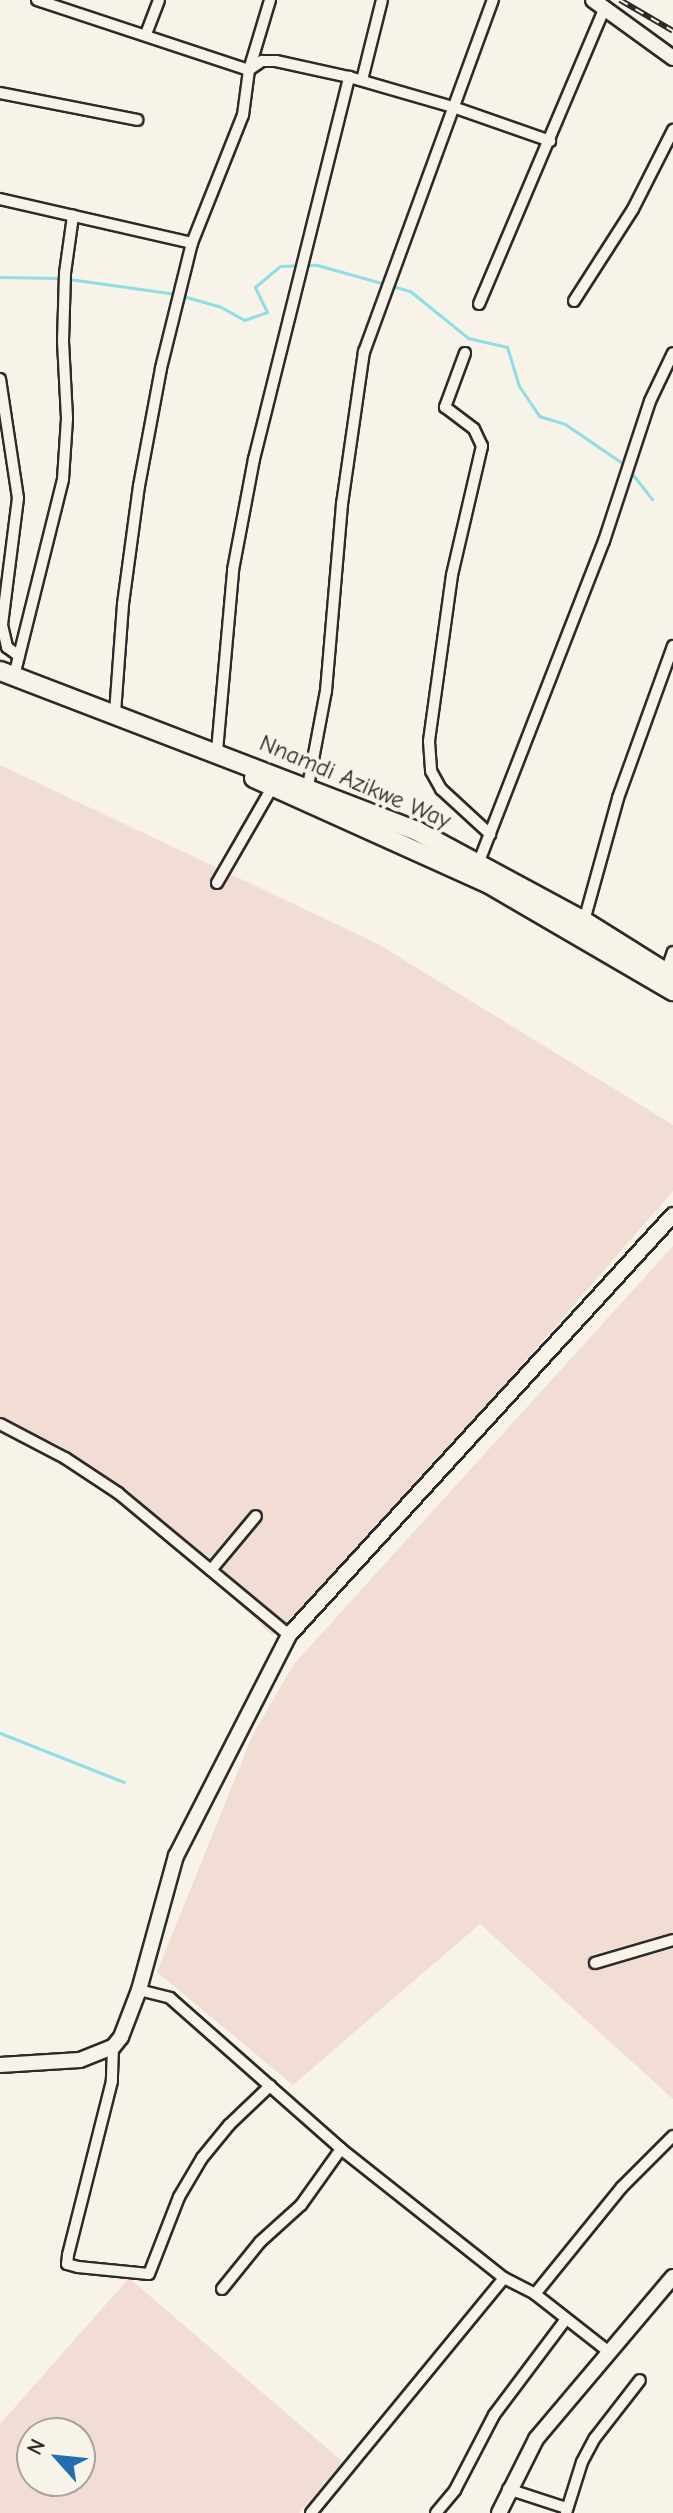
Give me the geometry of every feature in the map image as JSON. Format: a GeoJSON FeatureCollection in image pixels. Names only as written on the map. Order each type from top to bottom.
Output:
{"type":"FeatureCollection","features":[{"type":"Feature","properties":{"kind":"highway","name":"Nnamdi Azikwe Way"},"geometry":{"type":"LineString","coordinates":[[5,677],[217,751],[417,831],[584,921],[669,975]]}},
{"type":"Feature","properties":{"kind":"highway","name":"Nnamdi Azikwe Way"},"geometry":{"type":"LineString","coordinates":[[5,677],[273,786],[489,884],[673,991]]}},
{"type":"Feature","properties":{"kind":"street"},"geometry":{"type":"LineString","coordinates":[[146,34],[159,0]]}},
{"type":"Feature","properties":{"kind":"street"},"geometry":{"type":"LineString","coordinates":[[115,713],[123,604],[139,486],[175,302],[192,243],[243,115],[249,70],[270,0]]}},
{"type":"Feature","properties":{"kind":"street"},"geometry":{"type":"LineString","coordinates":[[362,80],[382,0]]}},
{"type":"Feature","properties":{"kind":"street"},"geometry":{"type":"LineString","coordinates":[[308,786],[326,691],[342,504],[359,373],[390,278],[493,0]]}},
{"type":"Feature","properties":{"kind":"street"},"geometry":{"type":"LineString","coordinates":[[43,1],[249,70]]}},
{"type":"Feature","properties":{"kind":"street"},"geometry":{"type":"LineString","coordinates":[[479,304],[550,141],[599,5],[673,58]]}},
{"type":"Feature","properties":{"kind":"street"},"geometry":{"type":"LineString","coordinates":[[249,70],[262,61],[276,61],[362,80],[453,107],[550,141]]}},
{"type":"Feature","properties":{"kind":"street"},"geometry":{"type":"LineString","coordinates":[[217,751],[233,570],[254,459],[288,334],[301,264],[349,77]]}},
{"type":"Feature","properties":{"kind":"street"},"geometry":{"type":"LineString","coordinates":[[0,93],[137,120]]}},
{"type":"Feature","properties":{"kind":"street"},"geometry":{"type":"LineString","coordinates":[[574,301],[633,209],[673,130]]}},
{"type":"Feature","properties":{"kind":"street"},"geometry":{"type":"LineString","coordinates":[[0,199],[192,243]]}},
{"type":"Feature","properties":{"kind":"street"},"geometry":{"type":"LineString","coordinates":[[5,677],[19,656],[63,479],[65,273],[73,216]]}},
{"type":"Feature","properties":{"kind":"street"},"geometry":{"type":"LineString","coordinates":[[465,353],[445,407],[474,429],[482,446],[452,575],[429,741],[431,771],[441,789],[490,834]]}},
{"type":"Feature","properties":{"kind":"street"},"geometry":{"type":"LineString","coordinates":[[478,864],[627,476],[650,401],[673,353]]}},
{"type":"Feature","properties":{"kind":"street"},"geometry":{"type":"LineString","coordinates":[[0,379],[18,498],[2,625],[7,647],[19,656]]}},
{"type":"Feature","properties":{"kind":"street"},"geometry":{"type":"LineString","coordinates":[[584,921],[618,798],[673,646]]}},
{"type":"Feature","properties":{"kind":"street"},"geometry":{"type":"LineString","coordinates":[[217,883],[273,786]]}},
{"type":"Feature","properties":{"kind":"street"},"geometry":{"type":"LineString","coordinates":[[669,975],[673,952]]}},
{"type":"Feature","properties":{"kind":"street"},"geometry":{"type":"LineString","coordinates":[[0,2065],[80,2060],[113,2047],[121,2037],[139,1990],[176,1856],[289,1635],[673,1215]]}},
{"type":"Feature","properties":{"kind":"street"},"geometry":{"type":"LineString","coordinates":[[0,1424],[65,1458],[118,1493],[289,1635]]}},
{"type":"Feature","properties":{"kind":"street"},"geometry":{"type":"LineString","coordinates":[[211,1570],[256,1516]]}},
{"type":"Feature","properties":{"kind":"street"},"geometry":{"type":"LineString","coordinates":[[595,1963],[673,1940]]}},
{"type":"Feature","properties":{"kind":"street"},"geometry":{"type":"LineString","coordinates":[[139,1990],[170,1998],[341,2149],[504,2278],[535,2294],[609,2352]]}},
{"type":"Feature","properties":{"kind":"street"},"geometry":{"type":"LineString","coordinates":[[113,2047],[112,2081],[68,2255],[67,2264],[78,2267],[149,2274],[179,2197],[202,2158],[229,2125],[270,2086]]}},
{"type":"Feature","properties":{"kind":"street"},"geometry":{"type":"LineString","coordinates":[[535,2294],[622,2187],[673,2136]]}},
{"type":"Feature","properties":{"kind":"street"},"geometry":{"type":"LineString","coordinates":[[222,2289],[260,2242],[301,2205],[341,2149]]}},
{"type":"Feature","properties":{"kind":"street"},"geometry":{"type":"LineString","coordinates":[[499,2513],[508,2489],[536,2439],[673,2277]]}},
{"type":"Feature","properties":{"kind":"street"},"geometry":{"type":"LineString","coordinates":[[311,2513],[504,2278]]}},
{"type":"Feature","properties":{"kind":"street"},"geometry":{"type":"LineString","coordinates":[[436,2513],[455,2490],[494,2415],[566,2319]]}},
{"type":"Feature","properties":{"kind":"street"},"geometry":{"type":"LineString","coordinates":[[508,2489],[566,2511],[582,2462],[595,2438],[640,2380]]}},
{"type":"Feature","properties":{"kind":"shaded area"},"geometry":{"type":"Polygon","coordinates":[[[0,765],[378,944],[673,1125],[673,1191],[302,1618],[272,1635],[120,1490],[57,1444],[0,1421],[0,765]]]}},
{"type":"Feature","properties":{"kind":"shaded area"},"geometry":{"type":"Polygon","coordinates":[[[673,1246],[673,2099],[480,1924],[293,2085],[157,1972],[253,1734],[294,1664],[673,1246]]]}},
{"type":"Feature","properties":{"kind":"shaded area"},"geometry":{"type":"Polygon","coordinates":[[[129,2278],[343,2462],[299,2513],[0,2513],[0,2424],[129,2278]]]}},
{"type":"Feature","properties":{"kind":"waterway"},"geometry":{"type":"LineString","coordinates":[[183,296],[219,306],[244,320],[267,312],[255,287],[280,266],[317,265],[410,291],[468,338],[507,347],[519,386],[539,416],[565,424],[625,465]]}},
{"type":"Feature","properties":{"kind":"waterway"},"geometry":{"type":"LineString","coordinates":[[0,277],[61,278]]}},
{"type":"Feature","properties":{"kind":"waterway"},"geometry":{"type":"LineString","coordinates":[[69,279],[176,294]]}},
{"type":"Feature","properties":{"kind":"waterway"},"geometry":{"type":"LineString","coordinates":[[630,471],[652,499]]}},
{"type":"Feature","properties":{"kind":"waterway"},"geometry":{"type":"LineString","coordinates":[[0,1733],[124,1782]]}},
{"type":"Feature","properties":{"kind":"railway"},"geometry":{"type":"LineString","coordinates":[[620,0],[673,31]]}}]}
